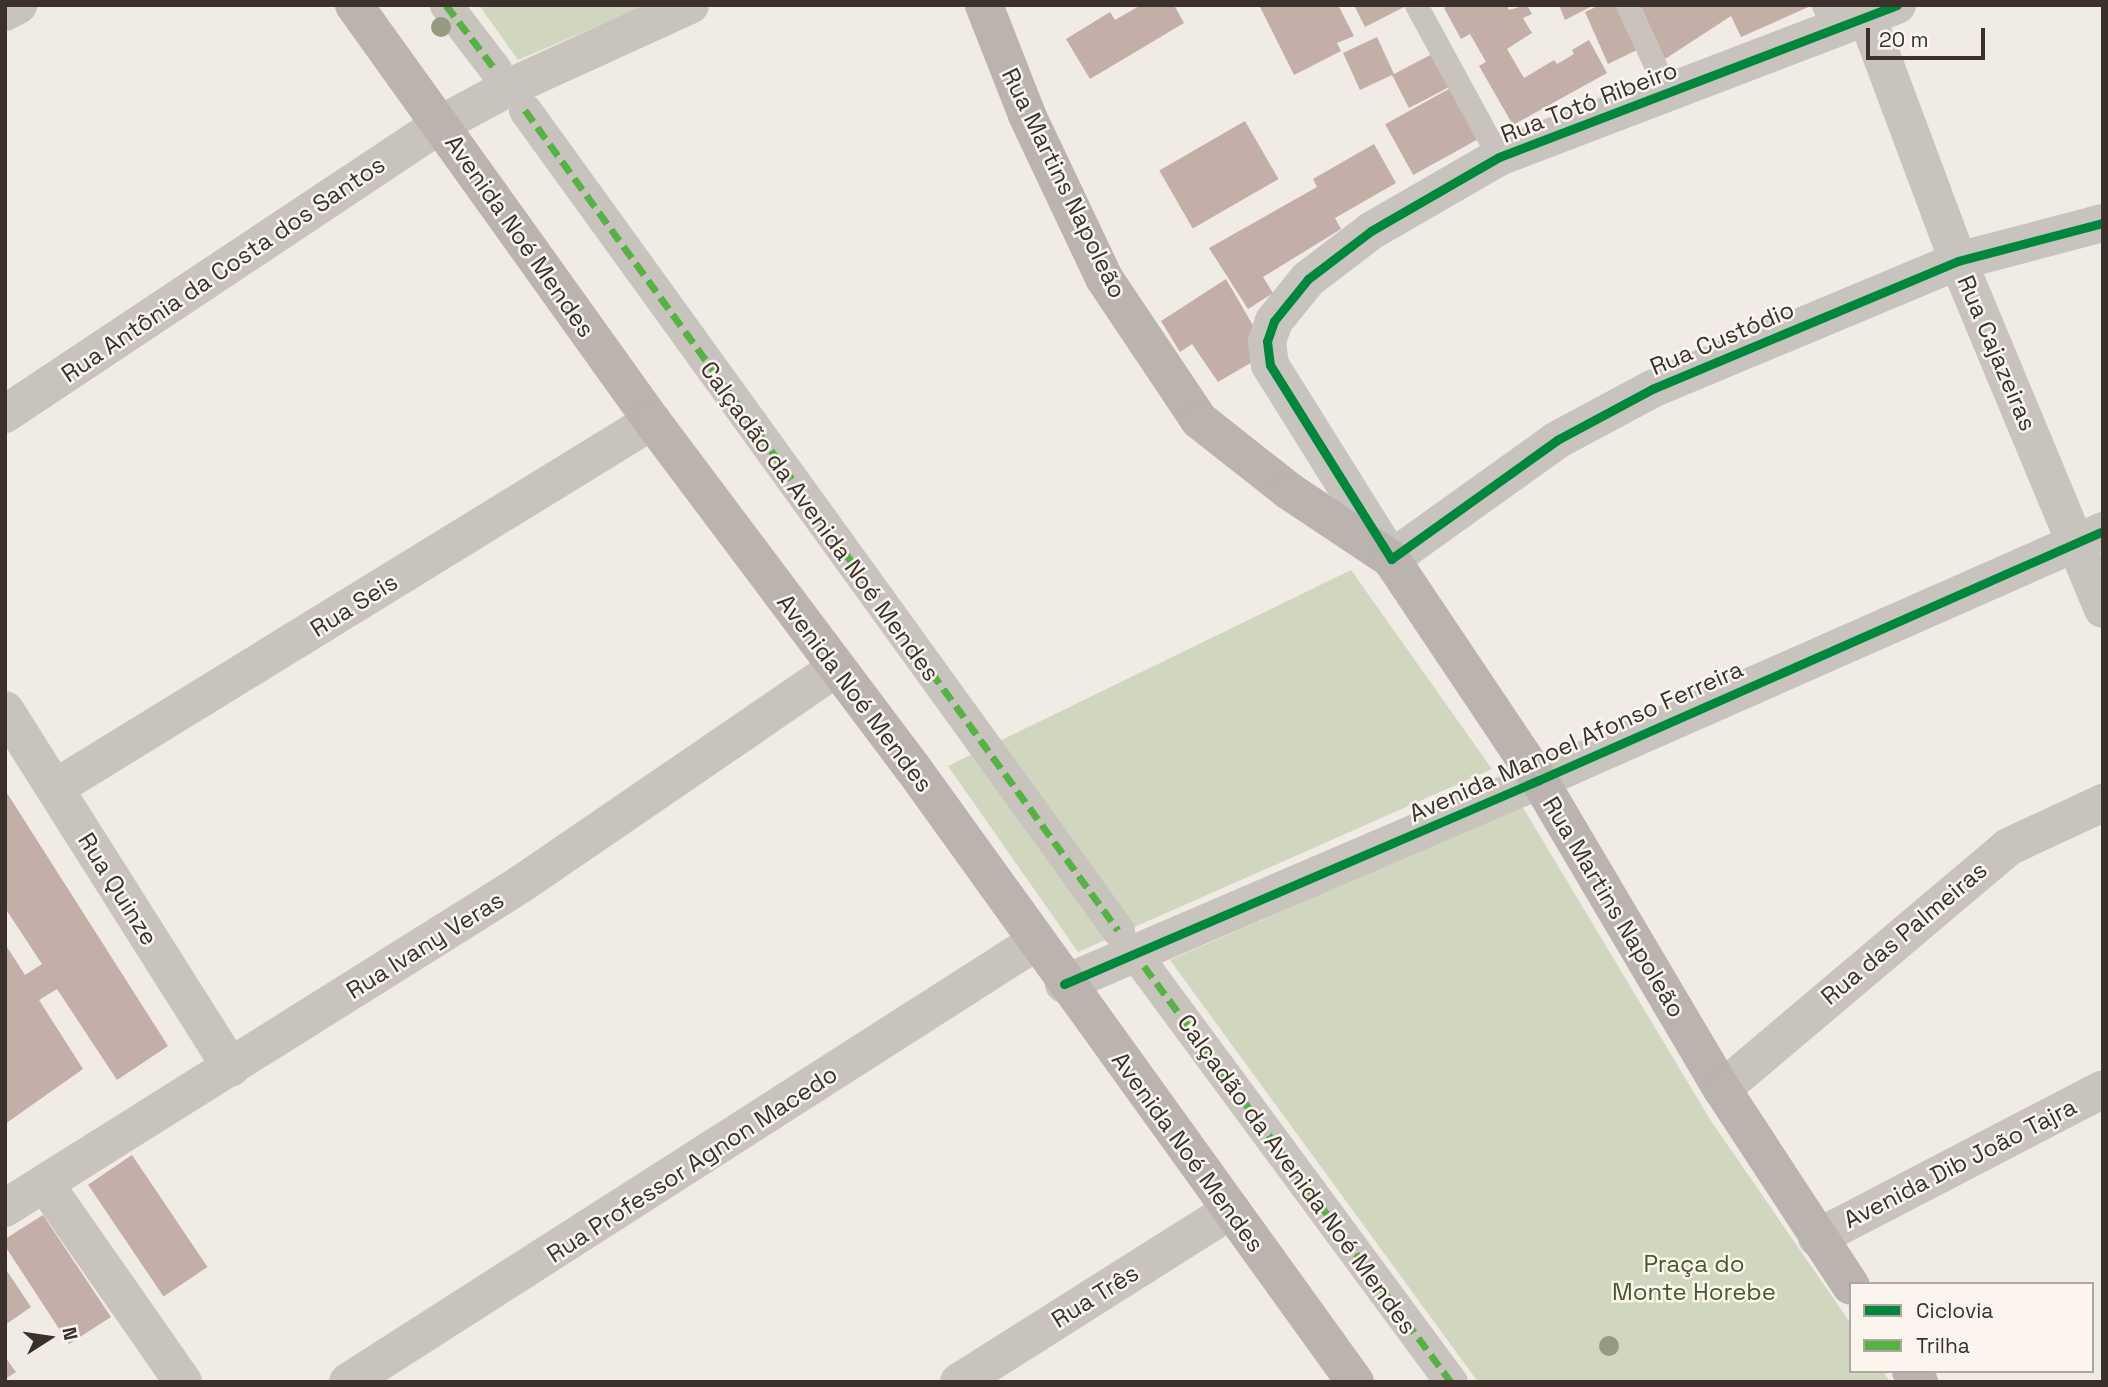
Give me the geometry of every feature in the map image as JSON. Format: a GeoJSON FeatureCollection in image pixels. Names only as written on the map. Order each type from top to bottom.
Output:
{"type":"FeatureCollection","features":[{"type":"Feature","properties":{"kind":"main road","name":"Avenida Noé Mendes"},"geometry":{"type":"LineString","coordinates":[[354,5],[652,422],[912,767],[1034,943],[1355,1382]]}},
{"type":"Feature","properties":{"kind":"main road","name":"Rua Martins Napoleão"},"geometry":{"type":"LineString","coordinates":[[984,5],[1027,114],[1104,278],[1199,420],[1289,491],[1391,559],[1539,780],[1722,1088],[1817,1238],[1849,1283]]}},
{"type":"Feature","properties":{"kind":"street"},"geometry":{"type":"LineString","coordinates":[[5,12],[18,5]]}},
{"type":"Feature","properties":{"kind":"street"},"geometry":{"type":"LineString","coordinates":[[446,5],[495,69]]}},
{"type":"Feature","properties":{"kind":"street","name":"Rua Antônia da Costa dos Santos"},"geometry":{"type":"LineString","coordinates":[[5,414],[441,124],[508,88],[690,5]]}},
{"type":"Feature","properties":{"kind":"street","name":"Rua Totó Ribeiro"},"geometry":{"type":"LineString","coordinates":[[1391,559],[1278,382],[1267,341],[1282,310],[1323,266],[1371,231],[1499,157],[1668,93],[1855,14]]}},
{"type":"Feature","properties":{"kind":"street","name":"Rua Cajazeiras"},"geometry":{"type":"LineString","coordinates":[[1855,14],[1958,261],[2090,536],[2103,609]]}},
{"type":"Feature","properties":{"kind":"street","name":"Calçadão da Avenida Noé Mendes"},"geometry":{"type":"LineString","coordinates":[[525,110],[1118,930]]}},
{"type":"Feature","properties":{"kind":"street","name":"Rua Custódio"},"geometry":{"type":"LineString","coordinates":[[1391,559],[1557,440],[1652,388],[1958,261],[2103,223]]}},
{"type":"Feature","properties":{"kind":"street","name":"Rua Seis"},"geometry":{"type":"LineString","coordinates":[[55,788],[652,422]]}},
{"type":"Feature","properties":{"kind":"street","name":"Avenida Manoel Afonso Ferreira"},"geometry":{"type":"LineString","coordinates":[[1064,984],[1539,780],[2090,536]]}},
{"type":"Feature","properties":{"kind":"street","name":"Rua Ivany Veras"},"geometry":{"type":"LineString","coordinates":[[5,1208],[522,884],[836,668]]}},
{"type":"Feature","properties":{"kind":"street","name":"Rua Quinze"},"geometry":{"type":"LineString","coordinates":[[5,710],[231,1068]]}},
{"type":"Feature","properties":{"kind":"street","name":"Rua das Palmeiras"},"geometry":{"type":"LineString","coordinates":[[1722,1088],[1999,855],[2044,827],[2103,803]]}},
{"type":"Feature","properties":{"kind":"street","name":"Rua Professor Agnon Macedo"},"geometry":{"type":"LineString","coordinates":[[348,1382],[1034,943]]}},
{"type":"Feature","properties":{"kind":"street","name":"Calçadão da Avenida Noé Mendes"},"geometry":{"type":"LineString","coordinates":[[1144,966],[1451,1382]]}},
{"type":"Feature","properties":{"kind":"street","name":"Avenida Dib João Tajra"},"geometry":{"type":"LineString","coordinates":[[1817,1238],[2103,1089]]}},
{"type":"Feature","properties":{"kind":"street"},"geometry":{"type":"LineString","coordinates":[[45,1184],[183,1382]]}},
{"type":"Feature","properties":{"kind":"street","name":"Rua Três"},"geometry":{"type":"LineString","coordinates":[[959,1382],[1231,1210]]}},
{"type":"Feature","properties":{"kind":"lane"},"geometry":{"type":"LineString","coordinates":[[1416,5],[1499,157]]}},
{"type":"Feature","properties":{"kind":"lane"},"geometry":{"type":"LineString","coordinates":[[1627,5],[1668,93]]}},
{"type":"Feature","properties":{"kind":"green space"},"geometry":{"type":"Polygon","coordinates":[[[479,5],[647,5],[518,60],[479,5]]]}},
{"type":"Feature","properties":{"kind":"green space"},"geometry":{"type":"Polygon","coordinates":[[[1351,570],[1492,769],[1078,952],[948,766],[1351,570]]]}},
{"type":"Feature","properties":{"kind":"green space","name":"Praça do Monte Horebe"},"geometry":{"type":"Polygon","coordinates":[[[1522,806],[1711,1121],[1849,1321],[1849,1373],[1884,1373],[1890,1382],[1478,1382],[1170,960],[1522,806]]]}},
{"type":"Feature","properties":{"kind":"building"},"geometry":{"type":"Polygon","coordinates":[[[1141,5],[1174,5],[1184,23],[1090,79],[1066,39],[1110,12],[1115,20],[1141,5]]]}},
{"type":"Feature","properties":{"kind":"building"},"geometry":{"type":"Polygon","coordinates":[[[1259,5],[1338,5],[1354,36],[1337,43],[1341,51],[1294,75],[1259,5]]]}},
{"type":"Feature","properties":{"kind":"building"},"geometry":{"type":"Polygon","coordinates":[[[1354,5],[1408,5],[1365,27],[1354,5]]]}},
{"type":"Feature","properties":{"kind":"building"},"geometry":{"type":"Polygon","coordinates":[[[1448,5],[1507,5],[1509,10],[1527,5],[1532,14],[1523,18],[1532,33],[1507,49],[1524,78],[1554,60],[1557,64],[1574,54],[1572,50],[1589,40],[1607,73],[1513,125],[1479,66],[1486,62],[1470,34],[1461,39],[1444,8],[1448,5]]]}},
{"type":"Feature","properties":{"kind":"building"},"geometry":{"type":"Polygon","coordinates":[[[1559,5],[1594,5],[1565,20],[1559,5]]]}},
{"type":"Feature","properties":{"kind":"building"},"geometry":{"type":"Polygon","coordinates":[[[1600,5],[1623,5],[1643,47],[1608,64],[1585,12],[1600,5]]]}},
{"type":"Feature","properties":{"kind":"building"},"geometry":{"type":"Polygon","coordinates":[[[1640,5],[1813,5],[1741,37],[1731,16],[1665,59],[1640,5]]]}},
{"type":"Feature","properties":{"kind":"building"},"geometry":{"type":"Polygon","coordinates":[[[1377,37],[1394,74],[1438,51],[1455,84],[1409,108],[1392,75],[1360,90],[1343,53],[1377,37]]]}},
{"type":"Feature","properties":{"kind":"building"},"geometry":{"type":"Polygon","coordinates":[[[1456,85],[1484,136],[1413,175],[1385,124],[1456,85]]]}},
{"type":"Feature","properties":{"kind":"building"},"geometry":{"type":"Polygon","coordinates":[[[1245,121],[1278,179],[1193,229],[1159,170],[1245,121]]]}},
{"type":"Feature","properties":{"kind":"building"},"geometry":{"type":"Polygon","coordinates":[[[1374,144],[1396,183],[1335,218],[1341,229],[1263,277],[1273,293],[1248,309],[1209,248],[1317,187],[1313,179],[1374,144]]]}},
{"type":"Feature","properties":{"kind":"building"},"geometry":{"type":"Polygon","coordinates":[[[1226,279],[1258,334],[1254,361],[1218,382],[1192,344],[1180,352],[1161,321],[1226,279]]]}},
{"type":"Feature","properties":{"kind":"building"},"geometry":{"type":"Polygon","coordinates":[[[5,790],[168,1046],[117,1080],[57,989],[39,1000],[83,1069],[5,1124],[5,944],[25,975],[42,964],[5,908],[5,790]]]}},
{"type":"Feature","properties":{"kind":"building"},"geometry":{"type":"Polygon","coordinates":[[[132,1155],[207,1267],[164,1297],[88,1185],[132,1155]]]}},
{"type":"Feature","properties":{"kind":"building"},"geometry":{"type":"Polygon","coordinates":[[[43,1215],[111,1317],[69,1344],[5,1246],[5,1239],[43,1215]]]}},
{"type":"Feature","properties":{"kind":"building"},"geometry":{"type":"Polygon","coordinates":[[[5,1268],[31,1307],[5,1325],[5,1268]]]}},
{"type":"Feature","properties":{"kind":"building"},"geometry":{"type":"Polygon","coordinates":[[[5,1357],[16,1372],[5,1379],[5,1357]]]}},
{"type":"Feature","properties":{"kind":"marked path"},"geometry":{"type":"LineString","coordinates":[[446,5],[495,69]]}},
{"type":"Feature","properties":{"kind":"marked path"},"geometry":{"type":"LineString","coordinates":[[525,110],[1118,930]]}},
{"type":"Feature","properties":{"kind":"marked path"},"geometry":{"type":"LineString","coordinates":[[1144,966],[1451,1382]]}},
{"type":"Feature","properties":{"kind":"cycle path"},"geometry":{"type":"LineString","coordinates":[[1897,5],[1499,157],[1371,231],[1308,279],[1274,321],[1267,341],[1270,365],[1391,559],[1557,440],[1652,389],[1958,261],[2103,223]]}},
{"type":"Feature","properties":{"kind":"cycle path"},"geometry":{"type":"LineString","coordinates":[[1064,984],[1539,780],[2103,531]]}}]}
